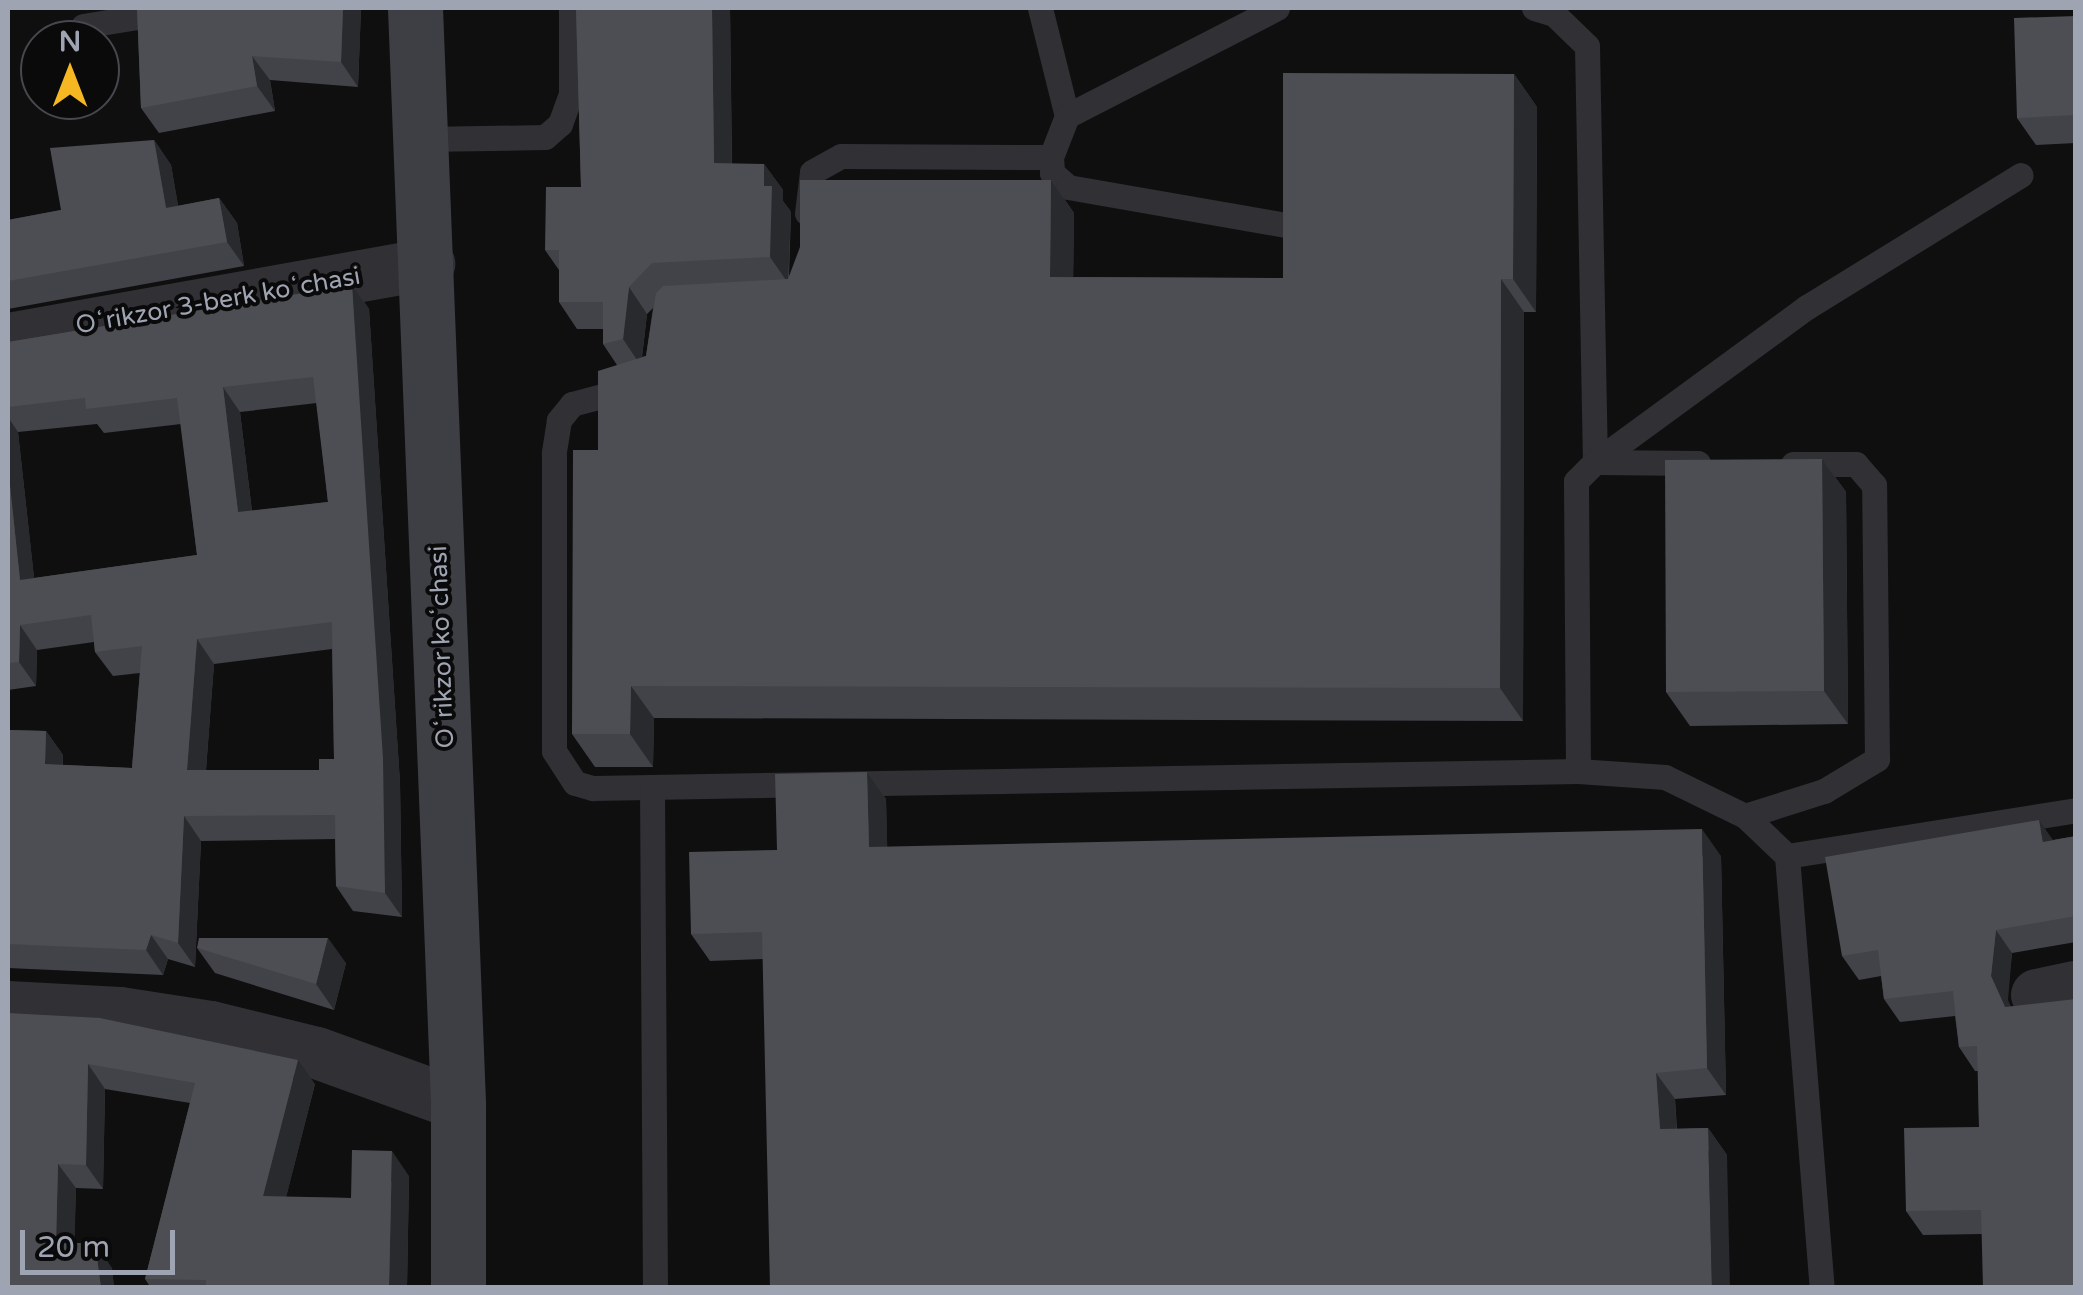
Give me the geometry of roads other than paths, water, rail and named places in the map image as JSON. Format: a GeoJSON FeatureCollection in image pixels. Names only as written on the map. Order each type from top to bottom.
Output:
{"type":"FeatureCollection","features":[{"type":"Feature","properties":{"kind":"main road","name":"Oʻrikzor koʻchasi"},"geometry":{"type":"LineString","coordinates":[[404,9],[422,140],[428,264],[458,1104],[458,1288]]}},
{"type":"Feature","properties":{"kind":"street","name":"Oʻrikzor 3-berk koʻchasi"},"geometry":{"type":"LineString","coordinates":[[8,339],[428,264]]}},
{"type":"Feature","properties":{"kind":"street"},"geometry":{"type":"LineString","coordinates":[[8,1007],[210,1026],[317,1053],[458,1104]]}},
{"type":"Feature","properties":{"kind":"lane"},"geometry":{"type":"LineString","coordinates":[[120,20],[192,8]]}},
{"type":"Feature","properties":{"kind":"lane"},"geometry":{"type":"LineString","coordinates":[[422,140],[544,137],[560,124],[571,94],[570,8]]}},
{"type":"Feature","properties":{"kind":"lane"},"geometry":{"type":"LineString","coordinates":[[1040,8],[1067,116],[1050,156],[1052,173],[1068,186],[1290,226]]}},
{"type":"Feature","properties":{"kind":"lane"},"geometry":{"type":"LineString","coordinates":[[1534,8],[1554,14],[1587,46],[1595,462]]}},
{"type":"Feature","properties":{"kind":"lane"},"geometry":{"type":"LineString","coordinates":[[1067,116],[1259,11]]}},
{"type":"Feature","properties":{"kind":"lane"},"geometry":{"type":"LineString","coordinates":[[807,242],[807,186],[824,161],[1050,156]]}},
{"type":"Feature","properties":{"kind":"lane"},"geometry":{"type":"LineString","coordinates":[[1578,772],[1576,481],[1595,462],[1807,307],[2021,176]]}},
{"type":"Feature","properties":{"kind":"lane"},"geometry":{"type":"LineString","coordinates":[[656,379],[572,404],[559,420],[554,453],[554,751],[575,782],[652,787],[1578,772],[1665,778],[1745,816],[1787,856],[1822,1288]]}},
{"type":"Feature","properties":{"kind":"lane"},"geometry":{"type":"LineString","coordinates":[[1595,462],[1726,463]]}},
{"type":"Feature","properties":{"kind":"lane"},"geometry":{"type":"LineString","coordinates":[[1745,816],[1824,791],[1877,758],[1874,484],[1856,464],[1763,464]]}},
{"type":"Feature","properties":{"kind":"lane"},"geometry":{"type":"LineString","coordinates":[[652,787],[655,1288]]}},
{"type":"Feature","properties":{"kind":"lane"},"geometry":{"type":"LineString","coordinates":[[1787,856],[2076,810]]}}]}
